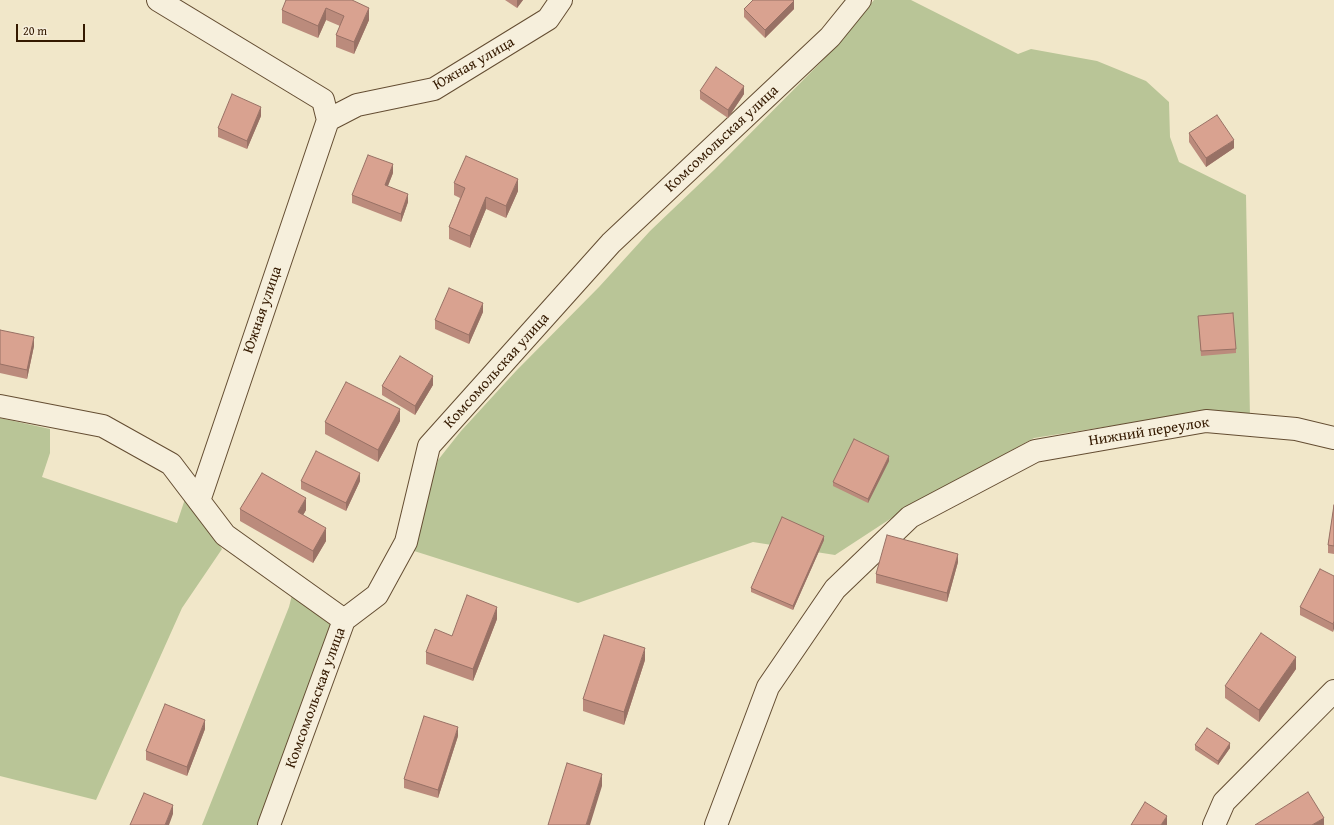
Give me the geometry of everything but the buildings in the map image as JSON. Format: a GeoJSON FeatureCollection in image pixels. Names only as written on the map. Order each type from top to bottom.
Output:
{"type":"FeatureCollection","features":[{"type":"Feature","properties":{"kind":"street"},"geometry":{"type":"LineString","coordinates":[[158,0],[323,100],[328,120]]}},
{"type":"Feature","properties":{"kind":"street","name":"Южная улица"},"geometry":{"type":"LineString","coordinates":[[199,501],[328,120],[357,105],[434,90],[548,19],[560,0]]}},
{"type":"Feature","properties":{"kind":"street","name":"Комсомольская улица"},"geometry":{"type":"LineString","coordinates":[[269,825],[344,620],[377,595],[406,542],[429,446],[611,243],[830,37],[860,0]]}},
{"type":"Feature","properties":{"kind":"street"},"geometry":{"type":"LineString","coordinates":[[0,406],[102,426],[171,464],[225,535],[344,620]]}},
{"type":"Feature","properties":{"kind":"street","name":"Нижний переулок"},"geometry":{"type":"LineString","coordinates":[[716,825],[768,687],[835,589],[910,517],[1035,452],[1206,421],[1296,429],[1334,438]]}},
{"type":"Feature","properties":{"kind":"street"},"geometry":{"type":"LineString","coordinates":[[1214,825],[1224,802],[1334,691]]}},
{"type":"Feature","properties":{"kind":"green space"},"geometry":{"type":"Polygon","coordinates":[[[874,0],[911,0],[1018,54],[1031,49],[1097,61],[1146,81],[1169,102],[1170,137],[1179,162],[1246,195],[1250,418],[1206,411],[1034,438],[910,506],[835,555],[753,542],[578,603],[411,550],[438,460],[461,431],[516,371],[599,287],[650,231],[714,170],[823,60],[874,0]]]}},
{"type":"Feature","properties":{"kind":"green space"},"geometry":{"type":"Polygon","coordinates":[[[0,418],[50,429],[50,453],[42,477],[177,523],[185,499],[200,517],[222,549],[182,608],[96,800],[0,776],[0,418]]]}},
{"type":"Feature","properties":{"kind":"green space"},"geometry":{"type":"Polygon","coordinates":[[[292,595],[334,623],[264,825],[202,825],[289,607],[292,595]]]}}]}
